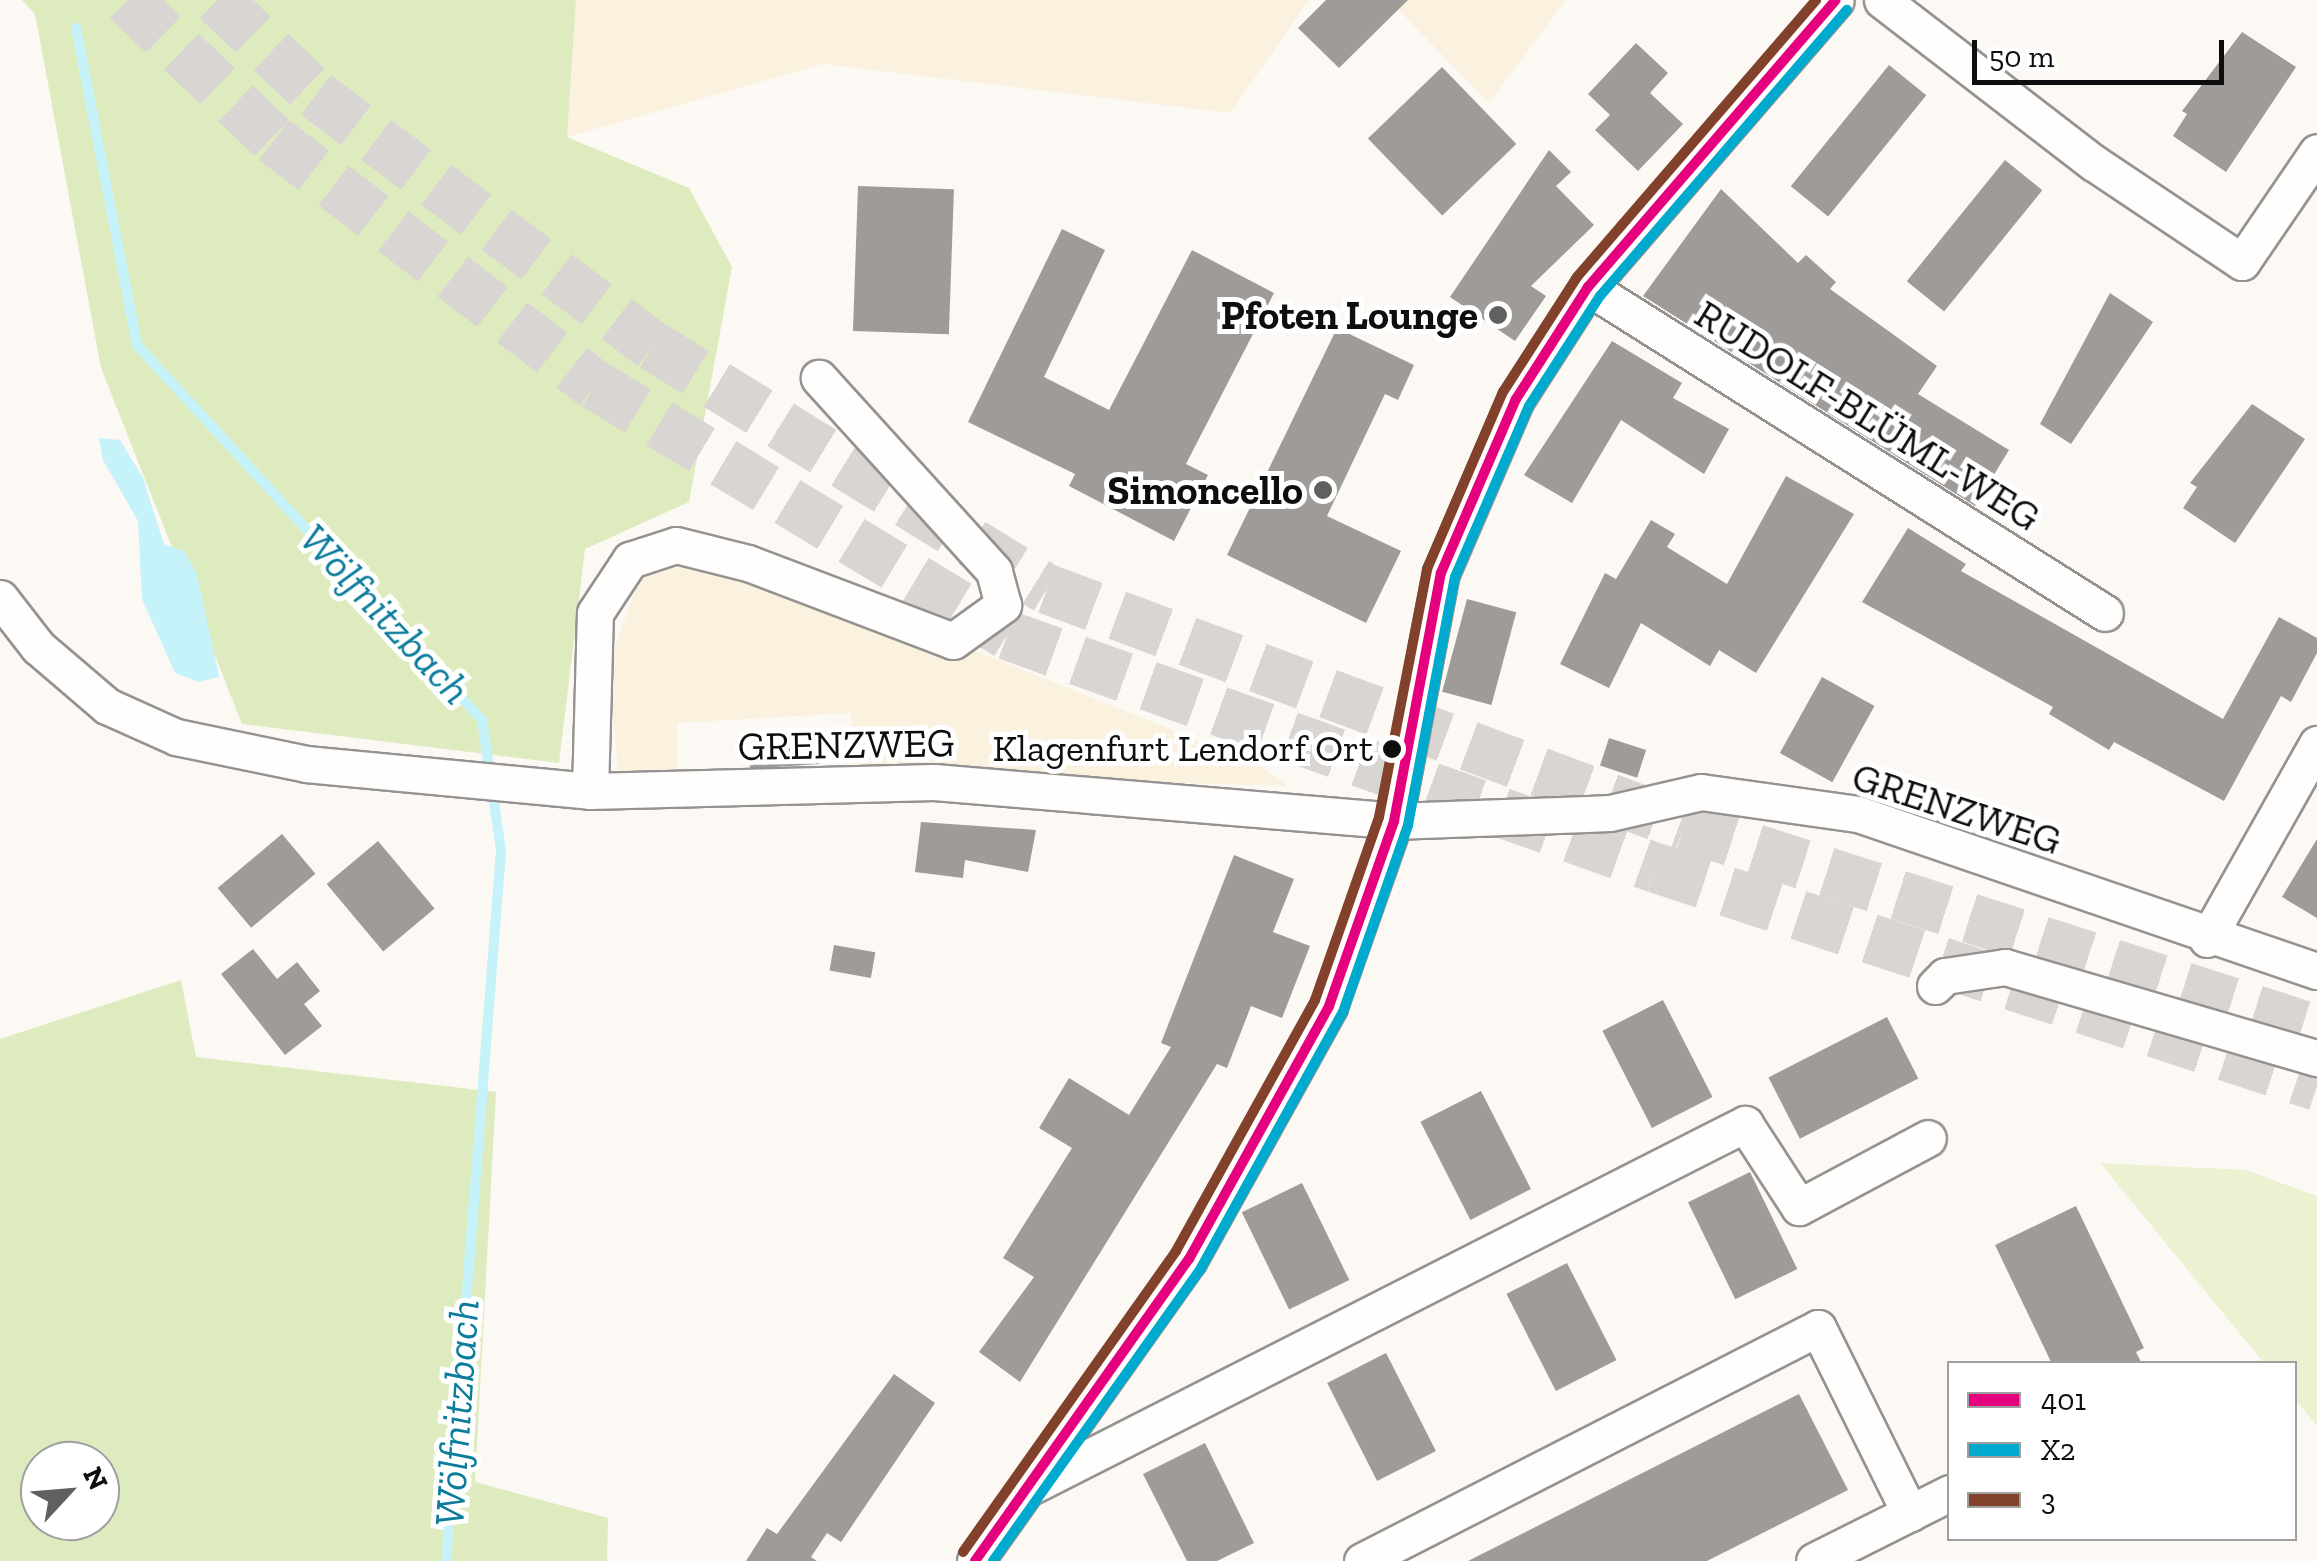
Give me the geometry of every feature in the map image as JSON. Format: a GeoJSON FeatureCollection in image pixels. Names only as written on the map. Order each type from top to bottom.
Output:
{"type":"FeatureCollection","features":[{"type":"Feature","properties":{"kind":"street"},"geometry":{"type":"LineString","coordinates":[[975,1561],[1189,1259],[1274,1116],[1330,1006],[1394,821],[1441,573],[1516,398],[1588,288],[1836,0]]}},
{"type":"Feature","properties":{"kind":"street"},"geometry":{"type":"LineString","coordinates":[[1882,0],[2094,163],[2242,262],[2317,152]]}},
{"type":"Feature","properties":{"kind":"street","name":"RUDOLF-BLÜML-WEG"},"geometry":{"type":"LineString","coordinates":[[1588,288],[2105,613]]}},
{"type":"Feature","properties":{"kind":"street"},"geometry":{"type":"LineString","coordinates":[[590,792],[595,613],[630,560],[676,545],[712,554],[953,641],[1003,605],[994,571],[820,378]]}},
{"type":"Feature","properties":{"kind":"street","name":"GRENZWEG"},"geometry":{"type":"LineString","coordinates":[[0,598],[38,646],[107,706],[176,737],[306,764],[590,792],[934,782],[1394,821],[1610,813],[1701,792],[1858,814],[2207,938],[2317,971]]}},
{"type":"Feature","properties":{"kind":"street"},"geometry":{"type":"LineString","coordinates":[[2207,938],[2317,744]]}},
{"type":"Feature","properties":{"kind":"street"},"geometry":{"type":"LineString","coordinates":[[1935,986],[1945,976],[2005,967],[2317,1058]]}},
{"type":"Feature","properties":{"kind":"street"},"geometry":{"type":"LineString","coordinates":[[1026,1489],[1744,1124],[1799,1207],[1928,1138]]}},
{"type":"Feature","properties":{"kind":"street"},"geometry":{"type":"LineString","coordinates":[[1362,1561],[1818,1328],[1910,1513]]}},
{"type":"Feature","properties":{"kind":"street"},"geometry":{"type":"LineString","coordinates":[[1814,1561],[1947,1495]]}},
{"type":"Feature","properties":{"kind":"shaded area"},"geometry":{"type":"Polygon","coordinates":[[[576,0],[1309,0],[1230,113],[823,64],[567,137],[576,0]]]}},
{"type":"Feature","properties":{"kind":"shaded area"},"geometry":{"type":"Polygon","coordinates":[[[1389,0],[1566,0],[1489,103],[1389,0]]]}},
{"type":"Feature","properties":{"kind":"shaded area"},"geometry":{"type":"Polygon","coordinates":[[[704,562],[983,654],[1259,765],[1288,786],[854,774],[851,713],[677,723],[677,777],[618,770],[608,667],[640,576],[704,562]]]}},
{"type":"Feature","properties":{"kind":"green space"},"geometry":{"type":"Polygon","coordinates":[[[22,0],[576,0],[567,137],[689,188],[732,267],[689,502],[585,549],[559,763],[242,724],[101,368],[35,14],[22,0]]]}},
{"type":"Feature","properties":{"kind":"green space"},"geometry":{"type":"Polygon","coordinates":[[[181,980],[196,1057],[496,1092],[475,1482],[608,1518],[607,1561],[0,1561],[0,1039],[181,980]]]}},
{"type":"Feature","properties":{"kind":"green space"},"geometry":{"type":"Polygon","coordinates":[[[2100,1163],[2246,1170],[2317,1196],[2317,1426],[2297,1401],[2297,1361],[2262,1361],[2100,1163]]]}},
{"type":"Feature","properties":{"kind":"water"},"geometry":{"type":"Polygon","coordinates":[[[99,438],[120,440],[143,478],[164,544],[184,551],[197,574],[219,677],[199,682],[175,673],[142,599],[138,521],[103,460],[99,438]]]}},
{"type":"Feature","properties":{"kind":"building"},"geometry":{"type":"Polygon","coordinates":[[[1326,0],[1408,0],[1339,68],[1298,28],[1326,0]]]}},
{"type":"Feature","properties":{"kind":"building"},"geometry":{"type":"Polygon","coordinates":[[[2242,32],[2296,67],[2226,172],[2173,136],[2187,114],[2182,111],[2242,32]]]}},
{"type":"Feature","properties":{"kind":"building"},"geometry":{"type":"Polygon","coordinates":[[[1636,43],[1668,73],[1650,93],[1683,124],[1638,171],[1595,130],[1610,115],[1588,94],[1636,43]]]}},
{"type":"Feature","properties":{"kind":"building"},"geometry":{"type":"Polygon","coordinates":[[[1889,65],[1926,95],[1828,216],[1791,186],[1889,65]]]}},
{"type":"Feature","properties":{"kind":"building"},"geometry":{"type":"Polygon","coordinates":[[[1442,67],[1516,144],[1442,216],[1368,139],[1442,67]]]}},
{"type":"Feature","properties":{"kind":"building"},"geometry":{"type":"Polygon","coordinates":[[[1549,150],[1571,172],[1556,186],[1594,225],[1531,286],[1546,296],[1515,341],[1450,297],[1549,150]]]}},
{"type":"Feature","properties":{"kind":"building"},"geometry":{"type":"Polygon","coordinates":[[[2005,160],[2042,190],[1944,311],[1907,281],[2005,160]]]}},
{"type":"Feature","properties":{"kind":"building"},"geometry":{"type":"Polygon","coordinates":[[[858,186],[954,189],[949,334],[853,331],[858,186]]]}},
{"type":"Feature","properties":{"kind":"building"},"geometry":{"type":"Polygon","coordinates":[[[1721,189],[1798,263],[1806,255],[1836,282],[1830,289],[1937,366],[1918,394],[2009,450],[1975,506],[1643,296],[1721,189]]]}},
{"type":"Feature","properties":{"kind":"building"},"geometry":{"type":"Polygon","coordinates":[[[1062,229],[1105,250],[1044,377],[1109,410],[1192,250],[1274,293],[1186,464],[1208,475],[1174,541],[1069,486],[1075,474],[968,422],[1062,229]]]}},
{"type":"Feature","properties":{"kind":"building"},"geometry":{"type":"Polygon","coordinates":[[[2110,293],[2153,322],[2071,444],[2040,424],[2110,293]]]}},
{"type":"Feature","properties":{"kind":"building"},"geometry":{"type":"Polygon","coordinates":[[[1337,328],[1414,365],[1398,400],[1385,394],[1327,516],[1401,551],[1366,623],[1227,555],[1337,328]]]}},
{"type":"Feature","properties":{"kind":"building"},"geometry":{"type":"Polygon","coordinates":[[[1612,341],[1682,383],[1673,398],[1729,429],[1704,474],[1621,420],[1572,503],[1524,475],[1612,341]]]}},
{"type":"Feature","properties":{"kind":"building"},"geometry":{"type":"Polygon","coordinates":[[[2252,404],[2305,439],[2235,543],[2183,508],[2197,487],[2190,483],[2252,404]]]}},
{"type":"Feature","properties":{"kind":"building"},"geometry":{"type":"Polygon","coordinates":[[[1786,476],[1854,514],[1756,673],[1719,650],[1710,666],[1641,623],[1609,688],[1560,664],[1605,573],[1616,579],[1651,520],[1675,534],[1667,547],[1727,584],[1786,476]]]}},
{"type":"Feature","properties":{"kind":"building"},"geometry":{"type":"Polygon","coordinates":[[[1908,528],[1966,564],[1961,571],[2223,719],[2279,617],[2317,638],[2317,653],[2291,702],[2281,696],[2224,801],[2114,742],[2109,750],[2049,714],[2053,707],[1862,602],[1908,528]]]}},
{"type":"Feature","properties":{"kind":"building"},"geometry":{"type":"Polygon","coordinates":[[[1467,599],[1516,612],[1491,705],[1442,692],[1467,599]]]}},
{"type":"Feature","properties":{"kind":"building"},"geometry":{"type":"Polygon","coordinates":[[[1822,677],[1874,706],[1832,782],[1780,753],[1822,677]]]}},
{"type":"Feature","properties":{"kind":"building"},"geometry":{"type":"Polygon","coordinates":[[[818,737],[820,764],[750,769],[748,742],[818,737]]]}},
{"type":"Feature","properties":{"kind":"building"},"geometry":{"type":"Polygon","coordinates":[[[1609,738],[1646,750],[1637,778],[1600,766],[1609,738]]]}},
{"type":"Feature","properties":{"kind":"building"},"geometry":{"type":"Polygon","coordinates":[[[921,822],[1036,830],[1028,872],[965,860],[963,878],[915,872],[921,822]]]}},
{"type":"Feature","properties":{"kind":"building"},"geometry":{"type":"Polygon","coordinates":[[[282,834],[315,874],[251,928],[218,888],[282,834]]]}},
{"type":"Feature","properties":{"kind":"building"},"geometry":{"type":"Polygon","coordinates":[[[2317,839],[2317,918],[2282,897],[2317,839]]]}},
{"type":"Feature","properties":{"kind":"building"},"geometry":{"type":"Polygon","coordinates":[[[378,841],[435,908],[383,951],[327,884],[378,841]]]}},
{"type":"Feature","properties":{"kind":"building"},"geometry":{"type":"Polygon","coordinates":[[[1234,855],[1294,879],[1273,932],[1310,946],[1282,1018],[1251,1006],[1227,1068],[1217,1064],[1020,1382],[979,1352],[1034,1277],[1003,1258],[1072,1148],[1039,1128],[1069,1078],[1129,1115],[1171,1047],[1161,1043],[1234,855]]]}},
{"type":"Feature","properties":{"kind":"building"},"geometry":{"type":"Polygon","coordinates":[[[834,945],[875,952],[871,978],[829,971],[834,945]]]}},
{"type":"Feature","properties":{"kind":"building"},"geometry":{"type":"Polygon","coordinates":[[[253,949],[277,979],[297,962],[320,991],[304,1004],[322,1026],[285,1055],[221,974],[253,949]]]}},
{"type":"Feature","properties":{"kind":"building"},"geometry":{"type":"Polygon","coordinates":[[[1663,1000],[1712,1097],[1652,1128],[1602,1031],[1663,1000]]]}},
{"type":"Feature","properties":{"kind":"building"},"geometry":{"type":"Polygon","coordinates":[[[1887,1017],[1918,1078],[1800,1139],[1768,1077],[1887,1017]]]}},
{"type":"Feature","properties":{"kind":"building"},"geometry":{"type":"Polygon","coordinates":[[[1481,1091],[1531,1189],[1470,1220],[1420,1122],[1481,1091]]]}},
{"type":"Feature","properties":{"kind":"building"},"geometry":{"type":"Polygon","coordinates":[[[1750,1172],[1797,1269],[1735,1299],[1688,1202],[1750,1172]]]}},
{"type":"Feature","properties":{"kind":"building"},"geometry":{"type":"Polygon","coordinates":[[[1302,1183],[1349,1280],[1289,1309],[1242,1212],[1302,1183]]]}},
{"type":"Feature","properties":{"kind":"building"},"geometry":{"type":"Polygon","coordinates":[[[2076,1206],[2144,1348],[2136,1352],[2140,1361],[2051,1361],[1995,1245],[2076,1206]]]}},
{"type":"Feature","properties":{"kind":"building"},"geometry":{"type":"Polygon","coordinates":[[[1567,1263],[1616,1360],[1556,1391],[1506,1294],[1567,1263]]]}},
{"type":"Feature","properties":{"kind":"building"},"geometry":{"type":"Polygon","coordinates":[[[1386,1353],[1436,1451],[1377,1481],[1327,1383],[1386,1353]]]}},
{"type":"Feature","properties":{"kind":"building"},"geometry":{"type":"Polygon","coordinates":[[[894,1374],[935,1403],[841,1542],[827,1533],[811,1557],[817,1561],[746,1561],[767,1528],[777,1534],[894,1374]]]}},
{"type":"Feature","properties":{"kind":"building"},"geometry":{"type":"Polygon","coordinates":[[[1799,1394],[1848,1490],[1707,1561],[1468,1561],[1799,1394]]]}},
{"type":"Feature","properties":{"kind":"building"},"geometry":{"type":"Polygon","coordinates":[[[1205,1443],[1254,1543],[1217,1561],[1187,1561],[1143,1474],[1205,1443]]]}},
{"type":"Feature","properties":{"kind":"waterway","name":"Wölfnitzbach"},"geometry":{"type":"LineString","coordinates":[[76,28],[137,345],[482,720],[501,851],[446,1561]]}},
{"type":"Feature","properties":{"kind":"tunnel"},"geometry":{"type":"LineString","coordinates":[[127,0],[274,140],[595,385],[1007,635],[1656,868],[2317,1086]]}},
{"type":"Feature","properties":{"kind":"tunnel"},"geometry":{"type":"LineString","coordinates":[[217,0],[316,95],[653,346],[1047,589],[1684,826],[2317,1030]]}},
{"type":"Feature","properties":{"kind":"transit line","name":"3"},"geometry":{"type":"LineString","coordinates":[[963,1552],[1176,1251],[1315,1000],[1379,817],[1427,569],[1503,392],[1577,277],[1816,0]]}},
{"type":"Feature","properties":{"kind":"transit line","name":"401"},"geometry":{"type":"LineString","coordinates":[[975,1561],[1189,1259],[1329,1006],[1394,821],[1441,573],[1516,399],[1588,287],[1836,0]]}},
{"type":"Feature","properties":{"kind":"transit line","name":"X2"},"geometry":{"type":"LineString","coordinates":[[993,1561],[1201,1268],[1343,1012],[1408,825],[1455,577],[1529,406],[1600,296],[1847,10]]}},
{"type":"Feature","properties":{"kind":"place","name":"Pfoten Lounge"},"geometry":{"type":"Point","coordinates":[1498,315]}},
{"type":"Feature","properties":{"kind":"place","name":"Simoncello"},"geometry":{"type":"Point","coordinates":[1323,490]}},
{"type":"Feature","properties":{"kind":"place","name":"Klagenfurt Lendorf Ort"},"geometry":{"type":"Point","coordinates":[1392,749]}}]}
